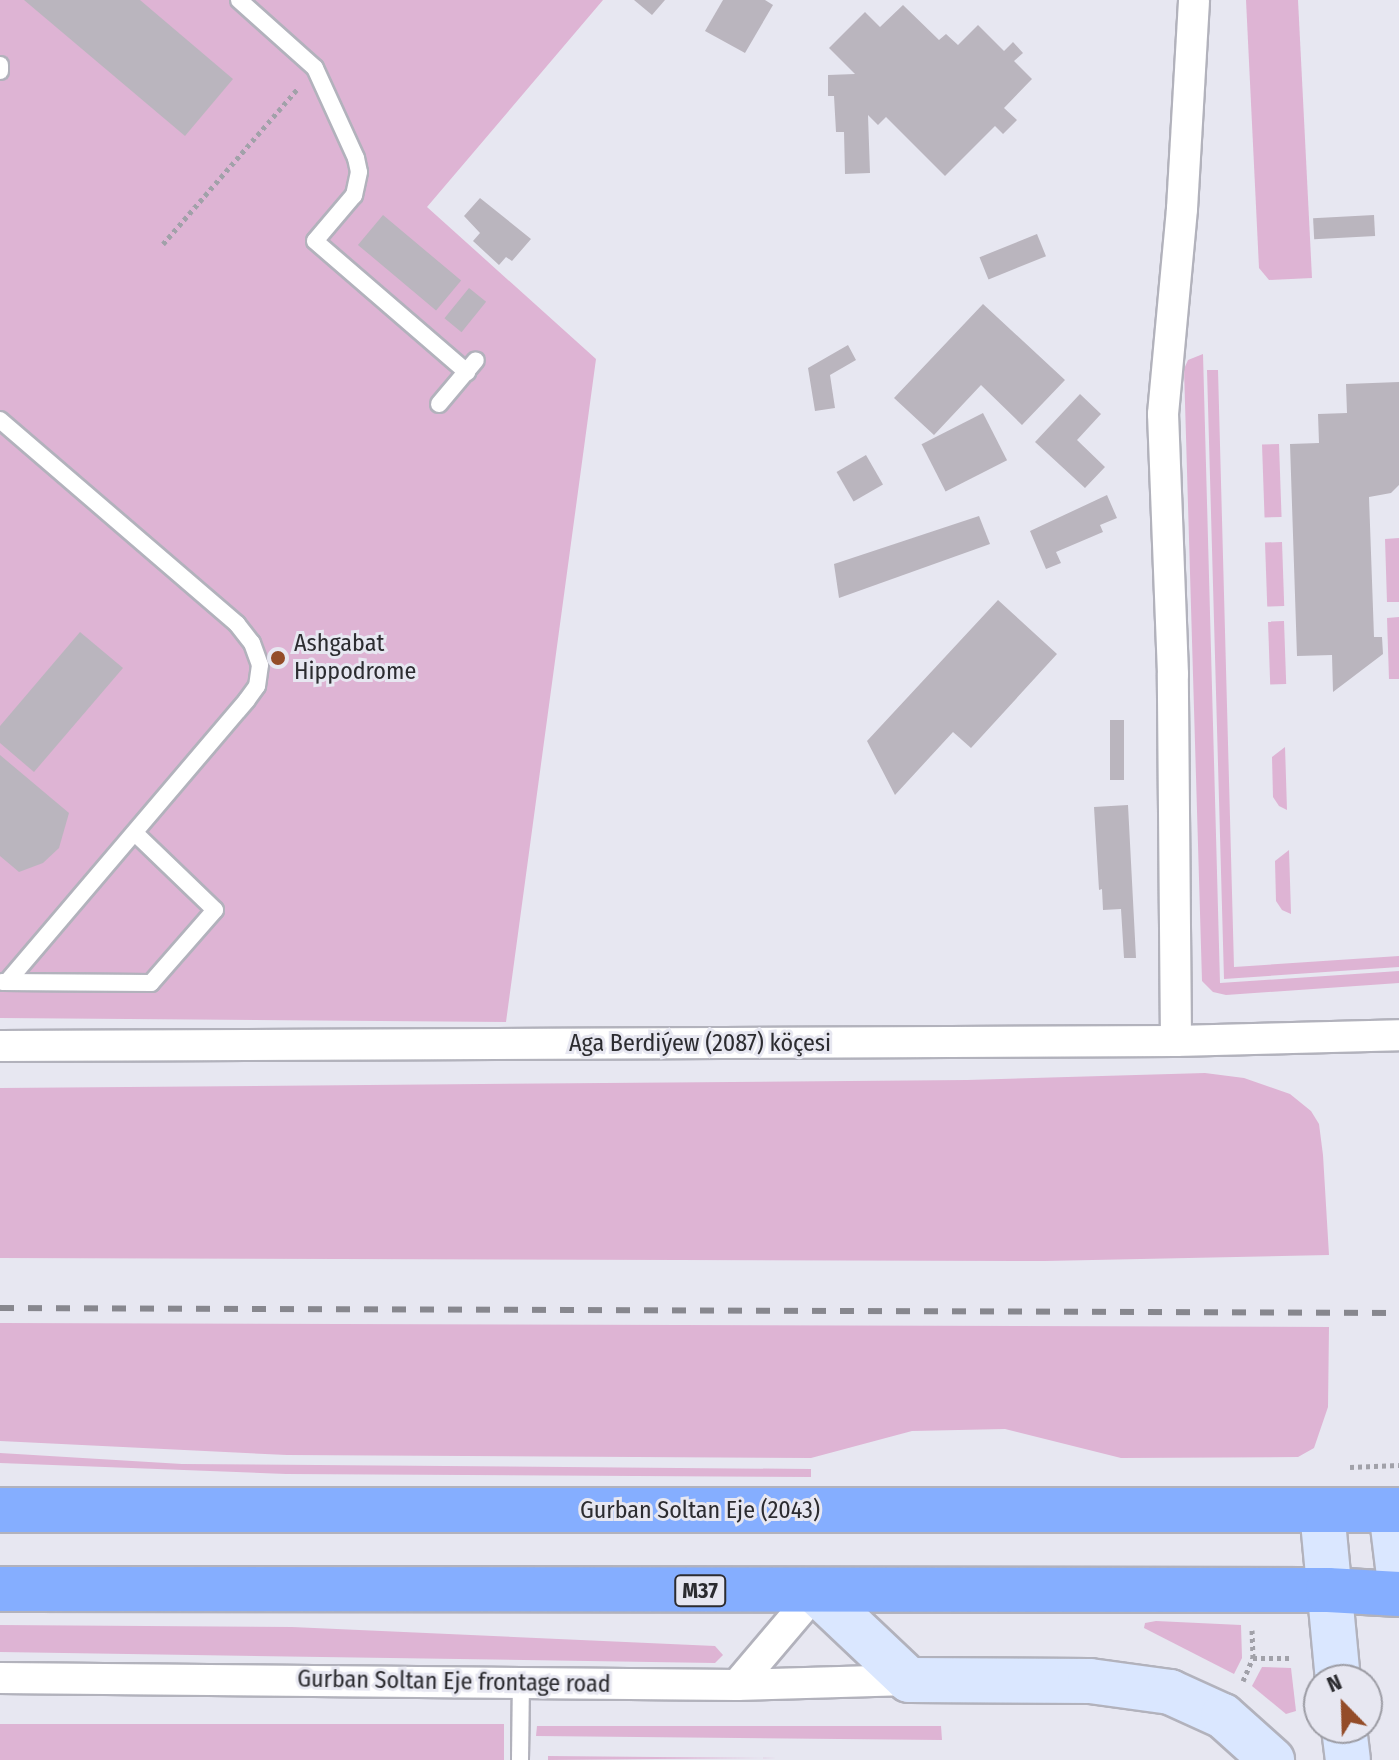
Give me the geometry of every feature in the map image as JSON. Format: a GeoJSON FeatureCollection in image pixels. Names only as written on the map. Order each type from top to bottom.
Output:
{"type":"FeatureCollection","features":[{"type":"Feature","properties":{"kind":"highway","name":"Gurban Soltan Eje (2043)"},"geometry":{"type":"LineString","coordinates":[[0,1510],[1395,1510]]}},
{"type":"Feature","properties":{"kind":"highway","name":"M37"},"geometry":{"type":"LineString","coordinates":[[0,1589],[1328,1590],[1399,1594]]}},
{"type":"Feature","properties":{"kind":"main road"},"geometry":{"type":"LineString","coordinates":[[1395,1510],[1399,1575]]}},
{"type":"Feature","properties":{"kind":"main road"},"geometry":{"type":"LineString","coordinates":[[1322,1511],[1336,1664]]}},
{"type":"Feature","properties":{"kind":"main road"},"geometry":{"type":"LineString","coordinates":[[816,1592],[909,1680],[1090,1681],[1170,1692],[1223,1716],[1272,1760]]}},
{"type":"Feature","properties":{"kind":"street"},"geometry":{"type":"LineString","coordinates":[[1176,1041],[1173,674],[1163,414],[1182,209],[1194,0]]}},
{"type":"Feature","properties":{"kind":"street","name":"Aga Berdiýew (2087) köçesi"},"geometry":{"type":"LineString","coordinates":[[0,1046],[1176,1041],[1399,1035]]}},
{"type":"Feature","properties":{"kind":"street"},"geometry":{"type":"LineString","coordinates":[[737,1685],[816,1592]]}},
{"type":"Feature","properties":{"kind":"street","name":"Gurban Soltan Eje frontage road"},"geometry":{"type":"LineString","coordinates":[[0,1678],[737,1685],[909,1680]]}},
{"type":"Feature","properties":{"kind":"lane"},"geometry":{"type":"LineString","coordinates":[[239,0],[315,68],[353,147],[359,172],[349,204],[315,241],[472,366],[439,404]]}},
{"type":"Feature","properties":{"kind":"lane"},"geometry":{"type":"LineString","coordinates":[[0,420],[237,624],[257,654],[260,676],[257,686],[135,833],[3,982]]}},
{"type":"Feature","properties":{"kind":"lane"},"geometry":{"type":"LineString","coordinates":[[3,982],[151,983],[215,910],[135,833]]}},
{"type":"Feature","properties":{"kind":"lane"},"geometry":{"type":"LineString","coordinates":[[520,1760],[521,1683]]}},
{"type":"Feature","properties":{"kind":"path"},"geometry":{"type":"LineString","coordinates":[[163,244],[315,68]]}},
{"type":"Feature","properties":{"kind":"path"},"geometry":{"type":"LineString","coordinates":[[1243,1681],[1253,1658],[1252,1625]]}},
{"type":"Feature","properties":{"kind":"path"},"geometry":{"type":"LineString","coordinates":[[1253,1658],[1290,1658]]}},
{"type":"Feature","properties":{"kind":"shaded area","name":"Ashgabat Hippodrome"},"geometry":{"type":"Polygon","coordinates":[[[0,0],[603,0],[427,207],[596,359],[506,1022],[0,1018],[0,0]]]}},
{"type":"Feature","properties":{"kind":"shaded area"},"geometry":{"type":"Polygon","coordinates":[[[1246,0],[1298,0],[1312,278],[1269,280],[1259,268],[1246,0]]]}},
{"type":"Feature","properties":{"kind":"shaded area"},"geometry":{"type":"Polygon","coordinates":[[[1203,354],[1220,983],[1399,971],[1399,983],[1226,995],[1213,992],[1202,981],[1184,369],[1188,360],[1203,354]]]}},
{"type":"Feature","properties":{"kind":"shaded area"},"geometry":{"type":"Polygon","coordinates":[[[1207,370],[1218,370],[1234,967],[1399,956],[1399,967],[1224,979],[1207,370]]]}},
{"type":"Feature","properties":{"kind":"shaded area"},"geometry":{"type":"Polygon","coordinates":[[[1279,444],[1282,517],[1265,518],[1262,445],[1279,444]]]}},
{"type":"Feature","properties":{"kind":"shaded area"},"geometry":{"type":"Polygon","coordinates":[[[1399,538],[1399,602],[1387,602],[1385,539],[1399,538]]]}},
{"type":"Feature","properties":{"kind":"shaded area"},"geometry":{"type":"Polygon","coordinates":[[[1282,542],[1284,606],[1267,607],[1265,543],[1282,542]]]}},
{"type":"Feature","properties":{"kind":"shaded area"},"geometry":{"type":"Polygon","coordinates":[[[1399,617],[1399,679],[1389,679],[1387,618],[1399,617]]]}},
{"type":"Feature","properties":{"kind":"shaded area"},"geometry":{"type":"Polygon","coordinates":[[[1284,621],[1286,684],[1270,685],[1268,622],[1284,621]]]}},
{"type":"Feature","properties":{"kind":"shaded area"},"geometry":{"type":"Polygon","coordinates":[[[1285,747],[1287,810],[1279,806],[1273,797],[1272,757],[1285,747]]]}},
{"type":"Feature","properties":{"kind":"shaded area"},"geometry":{"type":"Polygon","coordinates":[[[1289,850],[1291,914],[1282,910],[1276,901],[1275,861],[1289,850]]]}},
{"type":"Feature","properties":{"kind":"shaded area"},"geometry":{"type":"Polygon","coordinates":[[[1205,1073],[1244,1078],[1290,1094],[1311,1111],[1319,1124],[1323,1155],[1329,1255],[1045,1261],[0,1258],[0,1088],[967,1080],[1205,1073]]]}},
{"type":"Feature","properties":{"kind":"shaded area"},"geometry":{"type":"Polygon","coordinates":[[[0,1323],[1329,1327],[1328,1407],[1314,1448],[1298,1457],[1121,1458],[1005,1429],[912,1431],[811,1458],[287,1455],[0,1441],[0,1323]]]}},
{"type":"Feature","properties":{"kind":"shaded area"},"geometry":{"type":"Polygon","coordinates":[[[0,1453],[182,1464],[811,1469],[811,1477],[286,1474],[0,1463],[0,1453]]]}},
{"type":"Feature","properties":{"kind":"shaded area"},"geometry":{"type":"Polygon","coordinates":[[[1145,1623],[1241,1625],[1242,1658],[1234,1674],[1144,1628],[1145,1623]]]}},
{"type":"Feature","properties":{"kind":"shaded area"},"geometry":{"type":"Polygon","coordinates":[[[0,1625],[292,1627],[715,1646],[723,1655],[715,1663],[0,1652],[0,1625]]]}},
{"type":"Feature","properties":{"kind":"shaded area"},"geometry":{"type":"Polygon","coordinates":[[[1262,1667],[1291,1668],[1296,1711],[1286,1714],[1252,1686],[1262,1667]]]}},
{"type":"Feature","properties":{"kind":"shaded area"},"geometry":{"type":"Polygon","coordinates":[[[0,1724],[504,1724],[504,1760],[0,1760],[0,1724]]]}},
{"type":"Feature","properties":{"kind":"shaded area"},"geometry":{"type":"Polygon","coordinates":[[[537,1726],[941,1726],[942,1740],[536,1736],[537,1726]]]}},
{"type":"Feature","properties":{"kind":"shaded area"},"geometry":{"type":"Polygon","coordinates":[[[548,1756],[777,1758],[548,1760],[548,1756]]]}},
{"type":"Feature","properties":{"kind":"building"},"geometry":{"type":"Polygon","coordinates":[[[24,0],[140,0],[233,79],[185,136],[24,0]]]}},
{"type":"Feature","properties":{"kind":"building"},"geometry":{"type":"Polygon","coordinates":[[[634,0],[665,0],[652,15],[634,0]]]}},
{"type":"Feature","properties":{"kind":"building"},"geometry":{"type":"Polygon","coordinates":[[[723,0],[765,0],[773,5],[745,53],[705,31],[723,0]]]}},
{"type":"Feature","properties":{"kind":"building"},"geometry":{"type":"Polygon","coordinates":[[[903,5],[939,40],[946,34],[958,45],[978,25],[1004,51],[1013,42],[1023,53],[1014,61],[1032,79],[1004,108],[1017,120],[1003,134],[995,126],[945,176],[886,117],[878,125],[868,115],[870,173],[845,174],[844,132],[836,132],[834,96],[828,96],[828,75],[855,74],[829,48],[865,12],[880,27],[903,5]]]}},
{"type":"Feature","properties":{"kind":"building"},"geometry":{"type":"Polygon","coordinates":[[[480,198],[531,239],[512,261],[506,257],[499,265],[473,241],[480,233],[464,216],[480,198]]]}},
{"type":"Feature","properties":{"kind":"building"},"geometry":{"type":"Polygon","coordinates":[[[383,215],[461,281],[436,310],[358,245],[383,215]]]}},
{"type":"Feature","properties":{"kind":"building"},"geometry":{"type":"Polygon","coordinates":[[[1374,215],[1375,236],[1314,239],[1313,218],[1374,215]]]}},
{"type":"Feature","properties":{"kind":"building"},"geometry":{"type":"Polygon","coordinates":[[[1037,234],[1046,256],[989,279],[980,257],[1037,234]]]}},
{"type":"Feature","properties":{"kind":"building"},"geometry":{"type":"Polygon","coordinates":[[[469,288],[486,302],[462,332],[444,318],[469,288]]]}},
{"type":"Feature","properties":{"kind":"building"},"geometry":{"type":"Polygon","coordinates":[[[983,304],[1065,380],[1022,425],[981,385],[934,435],[894,398],[983,304]]]}},
{"type":"Feature","properties":{"kind":"building"},"geometry":{"type":"Polygon","coordinates":[[[848,345],[856,360],[830,375],[835,408],[815,411],[808,368],[848,345]]]}},
{"type":"Feature","properties":{"kind":"building"},"geometry":{"type":"Polygon","coordinates":[[[1399,382],[1399,485],[1391,493],[1369,497],[1374,637],[1382,637],[1383,654],[1333,692],[1332,655],[1297,656],[1290,444],[1319,443],[1318,414],[1347,413],[1346,384],[1399,382]]]}},
{"type":"Feature","properties":{"kind":"building"},"geometry":{"type":"Polygon","coordinates":[[[1080,394],[1101,414],[1077,440],[1105,467],[1085,488],[1035,442],[1080,394]]]}},
{"type":"Feature","properties":{"kind":"building"},"geometry":{"type":"Polygon","coordinates":[[[983,413],[1007,460],[946,492],[922,444],[983,413]]]}},
{"type":"Feature","properties":{"kind":"building"},"geometry":{"type":"Polygon","coordinates":[[[866,455],[883,484],[854,501],[837,472],[866,455]]]}},
{"type":"Feature","properties":{"kind":"building"},"geometry":{"type":"Polygon","coordinates":[[[1107,495],[1117,518],[1100,525],[1103,532],[1056,552],[1061,563],[1046,569],[1030,531],[1107,495]]]}},
{"type":"Feature","properties":{"kind":"building"},"geometry":{"type":"Polygon","coordinates":[[[979,516],[990,544],[839,598],[834,564],[979,516]]]}},
{"type":"Feature","properties":{"kind":"building"},"geometry":{"type":"Polygon","coordinates":[[[998,600],[1057,654],[971,748],[953,732],[895,795],[867,741],[998,600]]]}},
{"type":"Feature","properties":{"kind":"building"},"geometry":{"type":"Polygon","coordinates":[[[80,632],[123,668],[34,772],[0,743],[0,726],[80,632]]]}},
{"type":"Feature","properties":{"kind":"building"},"geometry":{"type":"Polygon","coordinates":[[[1110,720],[1124,720],[1124,780],[1110,780],[1110,720]]]}},
{"type":"Feature","properties":{"kind":"building"},"geometry":{"type":"Polygon","coordinates":[[[0,755],[69,813],[59,848],[43,863],[19,872],[0,856],[0,755]]]}},
{"type":"Feature","properties":{"kind":"building"},"geometry":{"type":"Polygon","coordinates":[[[1128,805],[1136,958],[1124,958],[1121,909],[1103,910],[1094,807],[1128,805]]]}},
{"type":"Feature","properties":{"kind":"railway"},"geometry":{"type":"LineString","coordinates":[[0,1308],[1399,1313]]}},
{"type":"Feature","properties":{"kind":"place","name":"Ashgabat Hippodrome"},"geometry":{"type":"Point","coordinates":[278,658]}}]}
